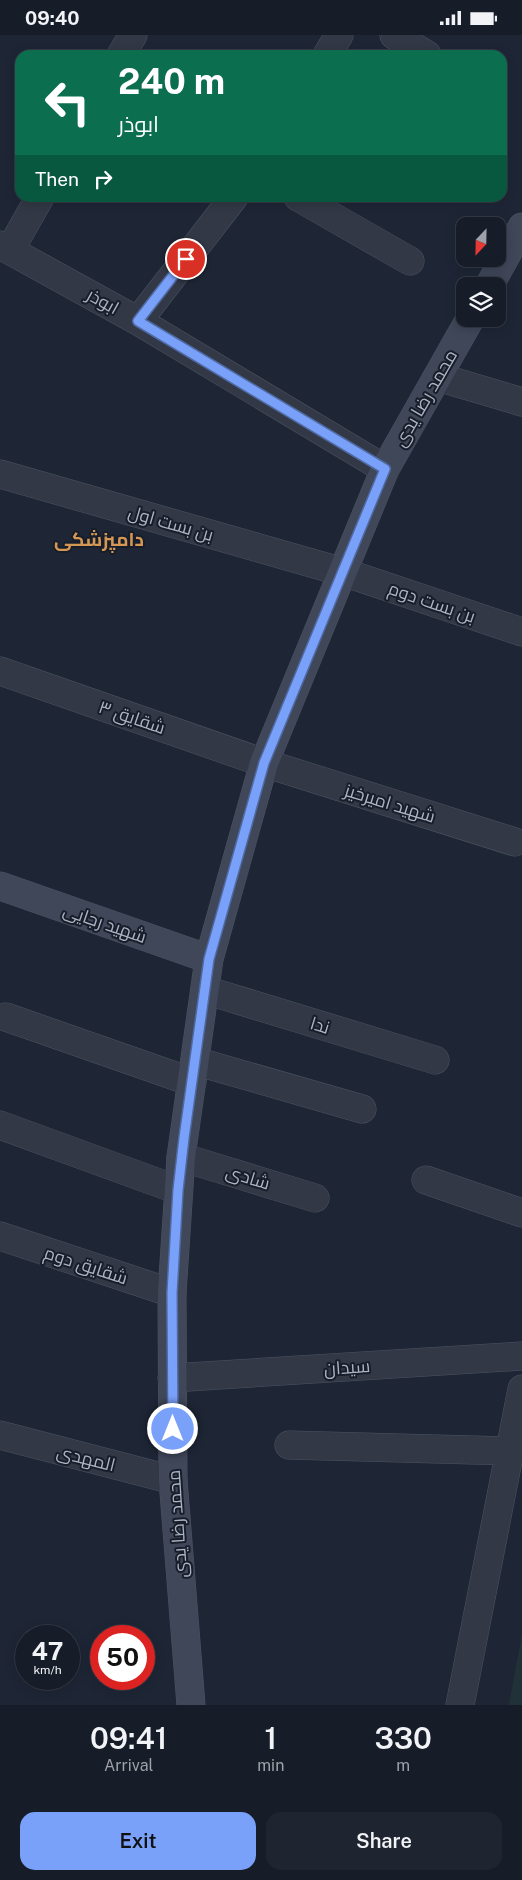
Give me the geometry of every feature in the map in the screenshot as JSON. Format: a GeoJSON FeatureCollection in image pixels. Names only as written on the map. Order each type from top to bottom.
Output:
{"type":"FeatureCollection","features":[{"type":"Feature","properties":{"kind":"main road"},"geometry":{"type":"LineString","coordinates":[[494,277],[522,227]]}},
{"type":"Feature","properties":{"kind":"main road","name":"محمد رضا یدی"},"geometry":{"type":"LineString","coordinates":[[191,1705],[173,1480],[172,1293],[181,1157],[209,959],[264,763],[385,469],[466,327]]}},
{"type":"Feature","properties":{"kind":"main road","name":"شهید رجایی"},"geometry":{"type":"LineString","coordinates":[[0,886],[209,959]]}},
{"type":"Feature","properties":{"kind":"street"},"geometry":{"type":"LineString","coordinates":[[124,50],[133,35]]}},
{"type":"Feature","properties":{"kind":"street"},"geometry":{"type":"LineString","coordinates":[[330,50],[339,35]]}},
{"type":"Feature","properties":{"kind":"street"},"geometry":{"type":"LineString","coordinates":[[394,35],[419,50]]}},
{"type":"Feature","properties":{"kind":"street"},"geometry":{"type":"LineString","coordinates":[[5,247],[36,202]]}},
{"type":"Feature","properties":{"kind":"street"},"geometry":{"type":"LineString","coordinates":[[138,321],[230,202]]}},
{"type":"Feature","properties":{"kind":"street"},"geometry":{"type":"LineString","coordinates":[[307,202],[410,261]]}},
{"type":"Feature","properties":{"kind":"street","name":"ابوذر"},"geometry":{"type":"LineString","coordinates":[[5,247],[138,321],[385,469]]}},
{"type":"Feature","properties":{"kind":"street"},"geometry":{"type":"LineString","coordinates":[[438,377],[522,402]]}},
{"type":"Feature","properties":{"kind":"street","name":"بن بست اول"},"geometry":{"type":"LineString","coordinates":[[0,474],[343,572]]}},
{"type":"Feature","properties":{"kind":"street","name":"بن بست دوم"},"geometry":{"type":"LineString","coordinates":[[343,572],[522,632]]}},
{"type":"Feature","properties":{"kind":"street","name":"شقایق ۳"},"geometry":{"type":"LineString","coordinates":[[0,671],[264,763]]}},
{"type":"Feature","properties":{"kind":"street","name":"شهید امیرخیز"},"geometry":{"type":"LineString","coordinates":[[264,763],[515,842]]}},
{"type":"Feature","properties":{"kind":"street","name":"ندا"},"geometry":{"type":"LineString","coordinates":[[205,990],[435,1060]]}},
{"type":"Feature","properties":{"kind":"street"},"geometry":{"type":"LineString","coordinates":[[6,1017],[193,1071],[362,1109]]}},
{"type":"Feature","properties":{"kind":"street"},"geometry":{"type":"LineString","coordinates":[[0,1125],[178,1190]]}},
{"type":"Feature","properties":{"kind":"street","name":"شادی"},"geometry":{"type":"LineString","coordinates":[[181,1157],[315,1198]]}},
{"type":"Feature","properties":{"kind":"street"},"geometry":{"type":"LineString","coordinates":[[426,1180],[522,1213]]}},
{"type":"Feature","properties":{"kind":"street","name":"شقایق دوم"},"geometry":{"type":"LineString","coordinates":[[0,1236],[172,1293]]}},
{"type":"Feature","properties":{"kind":"street","name":"سیدان"},"geometry":{"type":"LineString","coordinates":[[172,1378],[522,1356]]}},
{"type":"Feature","properties":{"kind":"street"},"geometry":{"type":"LineString","coordinates":[[460,1705],[522,1389]]}},
{"type":"Feature","properties":{"kind":"street","name":"المهدی"},"geometry":{"type":"LineString","coordinates":[[0,1435],[173,1480]]}},
{"type":"Feature","properties":{"kind":"street"},"geometry":{"type":"LineString","coordinates":[[289,1445],[510,1451]]}},
{"type":"Feature","properties":{"kind":"shaded area"},"geometry":{"type":"Polygon","coordinates":[[[522,1634],[522,1705],[509,1705],[522,1634]]]}},
{"type":"Feature","properties":{"kind":"district","name":"دامپزشکی"},"geometry":{"type":"Point","coordinates":[99,539]}},
{"type":"Feature","properties":{"kind":"route"},"geometry":{"type":"LineString","coordinates":[[173,1429],[172,1293],[178,1190],[209,959],[264,763],[385,469],[138,321],[186,259]]}}]}
